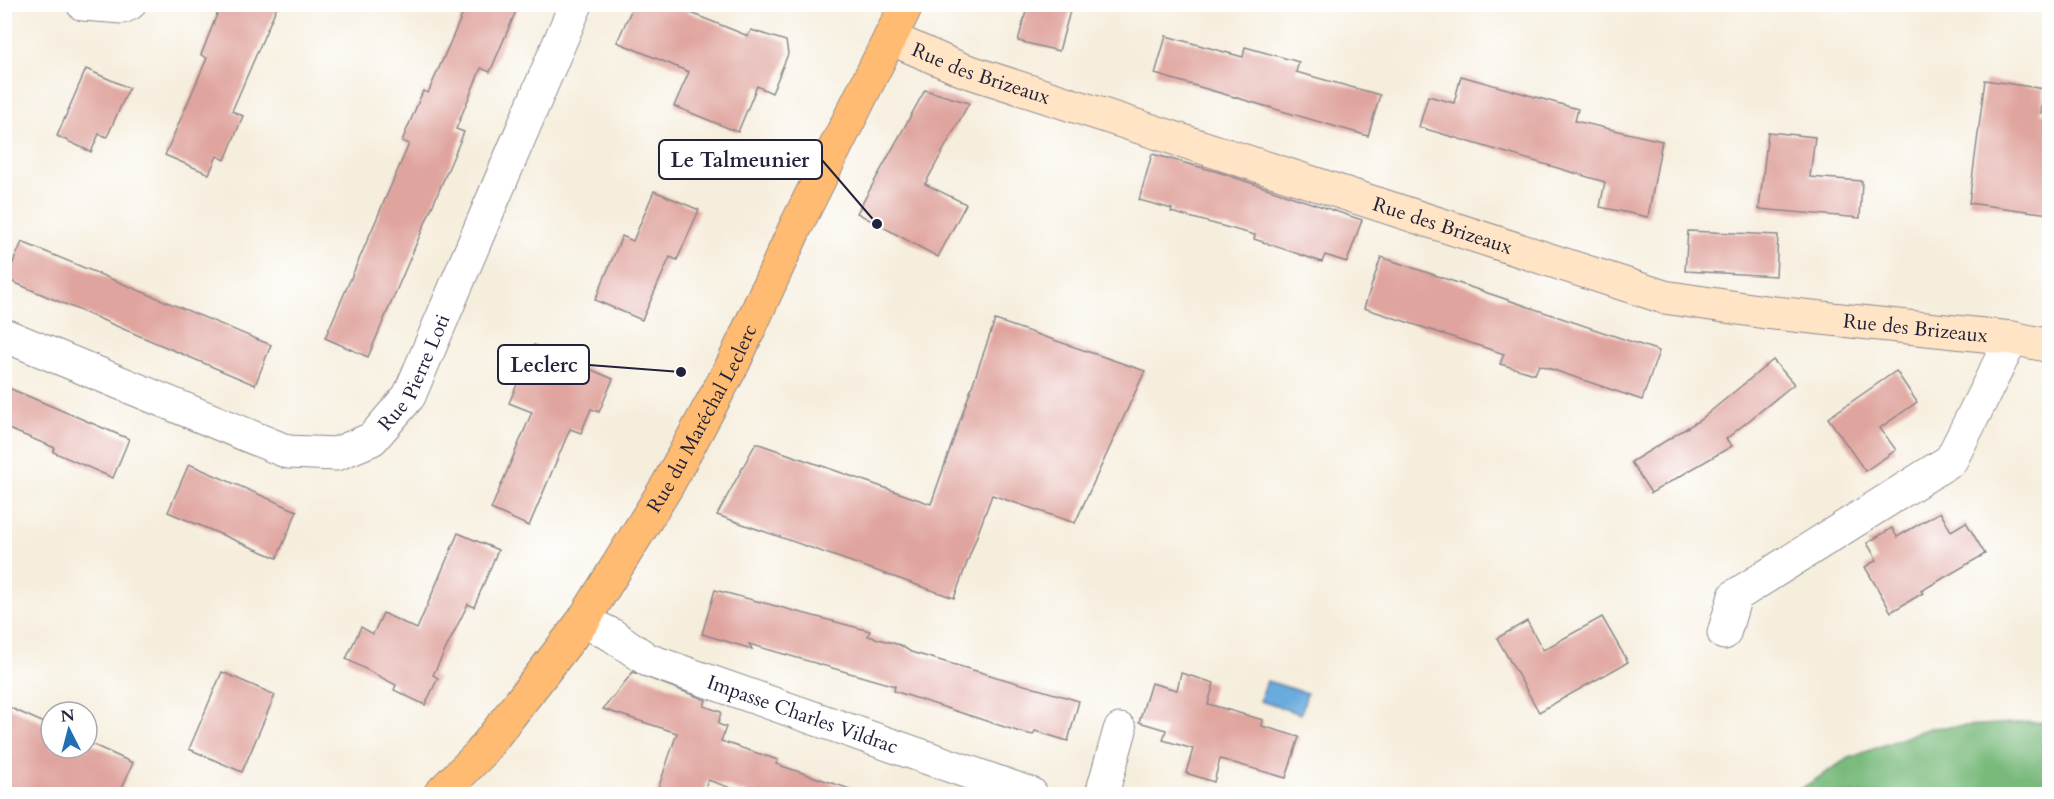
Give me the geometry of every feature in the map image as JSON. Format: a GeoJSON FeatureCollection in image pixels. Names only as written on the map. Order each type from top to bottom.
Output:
{"type":"FeatureCollection","features":[{"type":"Feature","properties":{"kind":"main road","name":"Rue du Maréchal Leclerc"},"geometry":{"type":"LineString","coordinates":[[440,795],[480,754],[583,621],[667,486],[734,362],[777,265],[906,4]]}},
{"type":"Feature","properties":{"kind":"street"},"geometry":{"type":"LineString","coordinates":[[83,4],[122,7],[129,4]]}},
{"type":"Feature","properties":{"kind":"street","name":"Rue Pierre Loti"},"geometry":{"type":"LineString","coordinates":[[4,335],[288,452],[336,454],[372,439],[409,396],[576,4]]}},
{"type":"Feature","properties":{"kind":"street","name":"Rue des Brizeaux"},"geometry":{"type":"LineString","coordinates":[[890,38],[961,69],[1664,297],[1765,312],[2012,338],[2049,346]]}},
{"type":"Feature","properties":{"kind":"street","name":"Rue des Brizeaux"},"geometry":{"type":"LineString","coordinates":[[1724,633],[1735,596],[1951,460],[2012,338]]}},
{"type":"Feature","properties":{"kind":"street","name":"Impasse Charles Vildrac"},"geometry":{"type":"LineString","coordinates":[[583,621],[612,635],[648,660],[1031,795]]}},
{"type":"Feature","properties":{"kind":"street"},"geometry":{"type":"LineString","coordinates":[[1102,795],[1120,730]]}},
{"type":"Feature","properties":{"kind":"green space"},"geometry":{"type":"Polygon","coordinates":[[[2049,723],[2049,794],[1793,794],[1847,759],[1929,728],[2049,723]]]}},
{"type":"Feature","properties":{"kind":"water"},"geometry":{"type":"Polygon","coordinates":[[[1267,681],[1307,693],[1301,714],[1260,701],[1267,681]]]}},
{"type":"Feature","properties":{"kind":"building"},"geometry":{"type":"Polygon","coordinates":[[[221,4],[278,4],[232,111],[243,116],[225,160],[217,156],[209,174],[165,155],[207,58],[201,55],[221,4]]]}},
{"type":"Feature","properties":{"kind":"building"},"geometry":{"type":"Polygon","coordinates":[[[467,4],[519,4],[490,72],[481,68],[456,129],[464,132],[368,357],[325,338],[409,144],[402,141],[423,91],[428,93],[467,4]]]}},
{"type":"Feature","properties":{"kind":"building"},"geometry":{"type":"Polygon","coordinates":[[[634,4],[689,4],[686,11],[748,36],[751,30],[786,41],[788,54],[772,93],[757,86],[738,132],[674,106],[689,72],[617,42],[634,4]]]}},
{"type":"Feature","properties":{"kind":"building"},"geometry":{"type":"Polygon","coordinates":[[[1028,4],[1072,4],[1059,51],[1018,41],[1028,4]]]}},
{"type":"Feature","properties":{"kind":"building"},"geometry":{"type":"Polygon","coordinates":[[[1166,36],[1243,57],[1245,47],[1299,62],[1296,72],[1380,95],[1368,136],[1155,74],[1166,36]]]}},
{"type":"Feature","properties":{"kind":"building"},"geometry":{"type":"Polygon","coordinates":[[[86,69],[129,88],[107,137],[99,134],[91,152],[57,136],[86,69]]]}},
{"type":"Feature","properties":{"kind":"building"},"geometry":{"type":"Polygon","coordinates":[[[1461,76],[1578,109],[1575,121],[1662,141],[1648,217],[1600,207],[1605,182],[1419,127],[1428,96],[1454,103],[1461,76]]]}},
{"type":"Feature","properties":{"kind":"building"},"geometry":{"type":"Polygon","coordinates":[[[1985,80],[2044,89],[2041,113],[2049,114],[2049,214],[1969,203],[1985,80]]]}},
{"type":"Feature","properties":{"kind":"building"},"geometry":{"type":"Polygon","coordinates":[[[925,90],[969,103],[925,184],[966,204],[938,257],[857,213],[925,90]]]}},
{"type":"Feature","properties":{"kind":"building"},"geometry":{"type":"Polygon","coordinates":[[[1768,132],[1815,137],[1810,177],[1862,181],[1860,218],[1759,209],[1768,132]]]}},
{"type":"Feature","properties":{"kind":"building"},"geometry":{"type":"Polygon","coordinates":[[[1152,154],[1218,172],[1362,220],[1347,262],[1325,255],[1322,262],[1254,239],[1255,235],[1171,212],[1172,209],[1139,200],[1152,154]]]}},
{"type":"Feature","properties":{"kind":"building"},"geometry":{"type":"Polygon","coordinates":[[[654,191],[699,210],[677,260],[670,257],[642,320],[595,300],[622,236],[633,241],[654,191]]]}},
{"type":"Feature","properties":{"kind":"building"},"geometry":{"type":"Polygon","coordinates":[[[1688,231],[1778,235],[1776,276],[1685,271],[1688,231]]]}},
{"type":"Feature","properties":{"kind":"building"},"geometry":{"type":"Polygon","coordinates":[[[22,242],[271,345],[255,385],[6,279],[22,242]]]}},
{"type":"Feature","properties":{"kind":"building"},"geometry":{"type":"Polygon","coordinates":[[[1381,257],[1659,351],[1642,400],[1539,365],[1535,374],[1500,364],[1504,354],[1364,308],[1381,257]]]}},
{"type":"Feature","properties":{"kind":"building"},"geometry":{"type":"Polygon","coordinates":[[[995,320],[1145,371],[1075,523],[992,495],[954,598],[717,515],[756,443],[931,504],[995,320]]]}},
{"type":"Feature","properties":{"kind":"building"},"geometry":{"type":"Polygon","coordinates":[[[534,345],[613,379],[599,412],[591,409],[581,433],[570,429],[529,526],[491,509],[532,412],[509,403],[534,345]]]}},
{"type":"Feature","properties":{"kind":"building"},"geometry":{"type":"Polygon","coordinates":[[[1773,360],[1794,384],[1726,439],[1732,446],[1651,493],[1631,462],[1700,420],[1773,360]]]}},
{"type":"Feature","properties":{"kind":"building"},"geometry":{"type":"Polygon","coordinates":[[[1896,371],[1917,402],[1880,428],[1896,450],[1865,471],[1828,418],[1896,371]]]}},
{"type":"Feature","properties":{"kind":"building"},"geometry":{"type":"Polygon","coordinates":[[[4,386],[129,439],[113,478],[53,452],[55,448],[4,427],[4,386]]]}},
{"type":"Feature","properties":{"kind":"building"},"geometry":{"type":"Polygon","coordinates":[[[189,464],[297,511],[277,558],[168,512],[189,464]]]}},
{"type":"Feature","properties":{"kind":"building"},"geometry":{"type":"Polygon","coordinates":[[[1940,512],[1951,531],[1966,522],[1985,554],[1921,591],[1923,593],[1891,612],[1865,567],[1877,560],[1867,543],[1892,528],[1897,537],[1940,512]]]}},
{"type":"Feature","properties":{"kind":"building"},"geometry":{"type":"Polygon","coordinates":[[[458,533],[498,550],[474,607],[468,604],[433,675],[438,678],[425,705],[394,690],[396,685],[346,659],[361,627],[373,634],[383,613],[417,629],[458,533]]]}},
{"type":"Feature","properties":{"kind":"building"},"geometry":{"type":"Polygon","coordinates":[[[715,590],[870,631],[868,636],[900,645],[911,652],[1079,701],[1068,741],[1035,731],[1033,735],[1020,732],[894,691],[895,686],[749,644],[752,649],[702,634],[715,590]]]}},
{"type":"Feature","properties":{"kind":"building"},"geometry":{"type":"Polygon","coordinates":[[[1602,617],[1628,662],[1539,712],[1497,638],[1527,621],[1543,650],[1602,617]]]}},
{"type":"Feature","properties":{"kind":"building"},"geometry":{"type":"Polygon","coordinates":[[[222,672],[275,695],[242,772],[189,749],[222,672]]]}},
{"type":"Feature","properties":{"kind":"building"},"geometry":{"type":"Polygon","coordinates":[[[633,672],[706,700],[704,706],[721,712],[718,724],[726,727],[721,741],[778,760],[776,764],[850,789],[849,795],[751,795],[708,780],[703,795],[656,795],[677,733],[603,709],[633,672]]]}},
{"type":"Feature","properties":{"kind":"building"},"geometry":{"type":"Polygon","coordinates":[[[1181,673],[1214,683],[1208,704],[1263,720],[1262,726],[1299,737],[1286,778],[1220,759],[1214,782],[1186,773],[1193,749],[1163,740],[1166,730],[1139,722],[1151,683],[1177,690],[1181,673]]]}},
{"type":"Feature","properties":{"kind":"building"},"geometry":{"type":"Polygon","coordinates":[[[4,705],[39,721],[39,760],[99,760],[99,747],[133,763],[119,795],[4,795],[4,705]]]}},
{"type":"Feature","properties":{"kind":"place","name":"Le Talmeunier"},"geometry":{"type":"Point","coordinates":[877,224]}},
{"type":"Feature","properties":{"kind":"place","name":"Leclerc"},"geometry":{"type":"Point","coordinates":[681,372]}}]}
